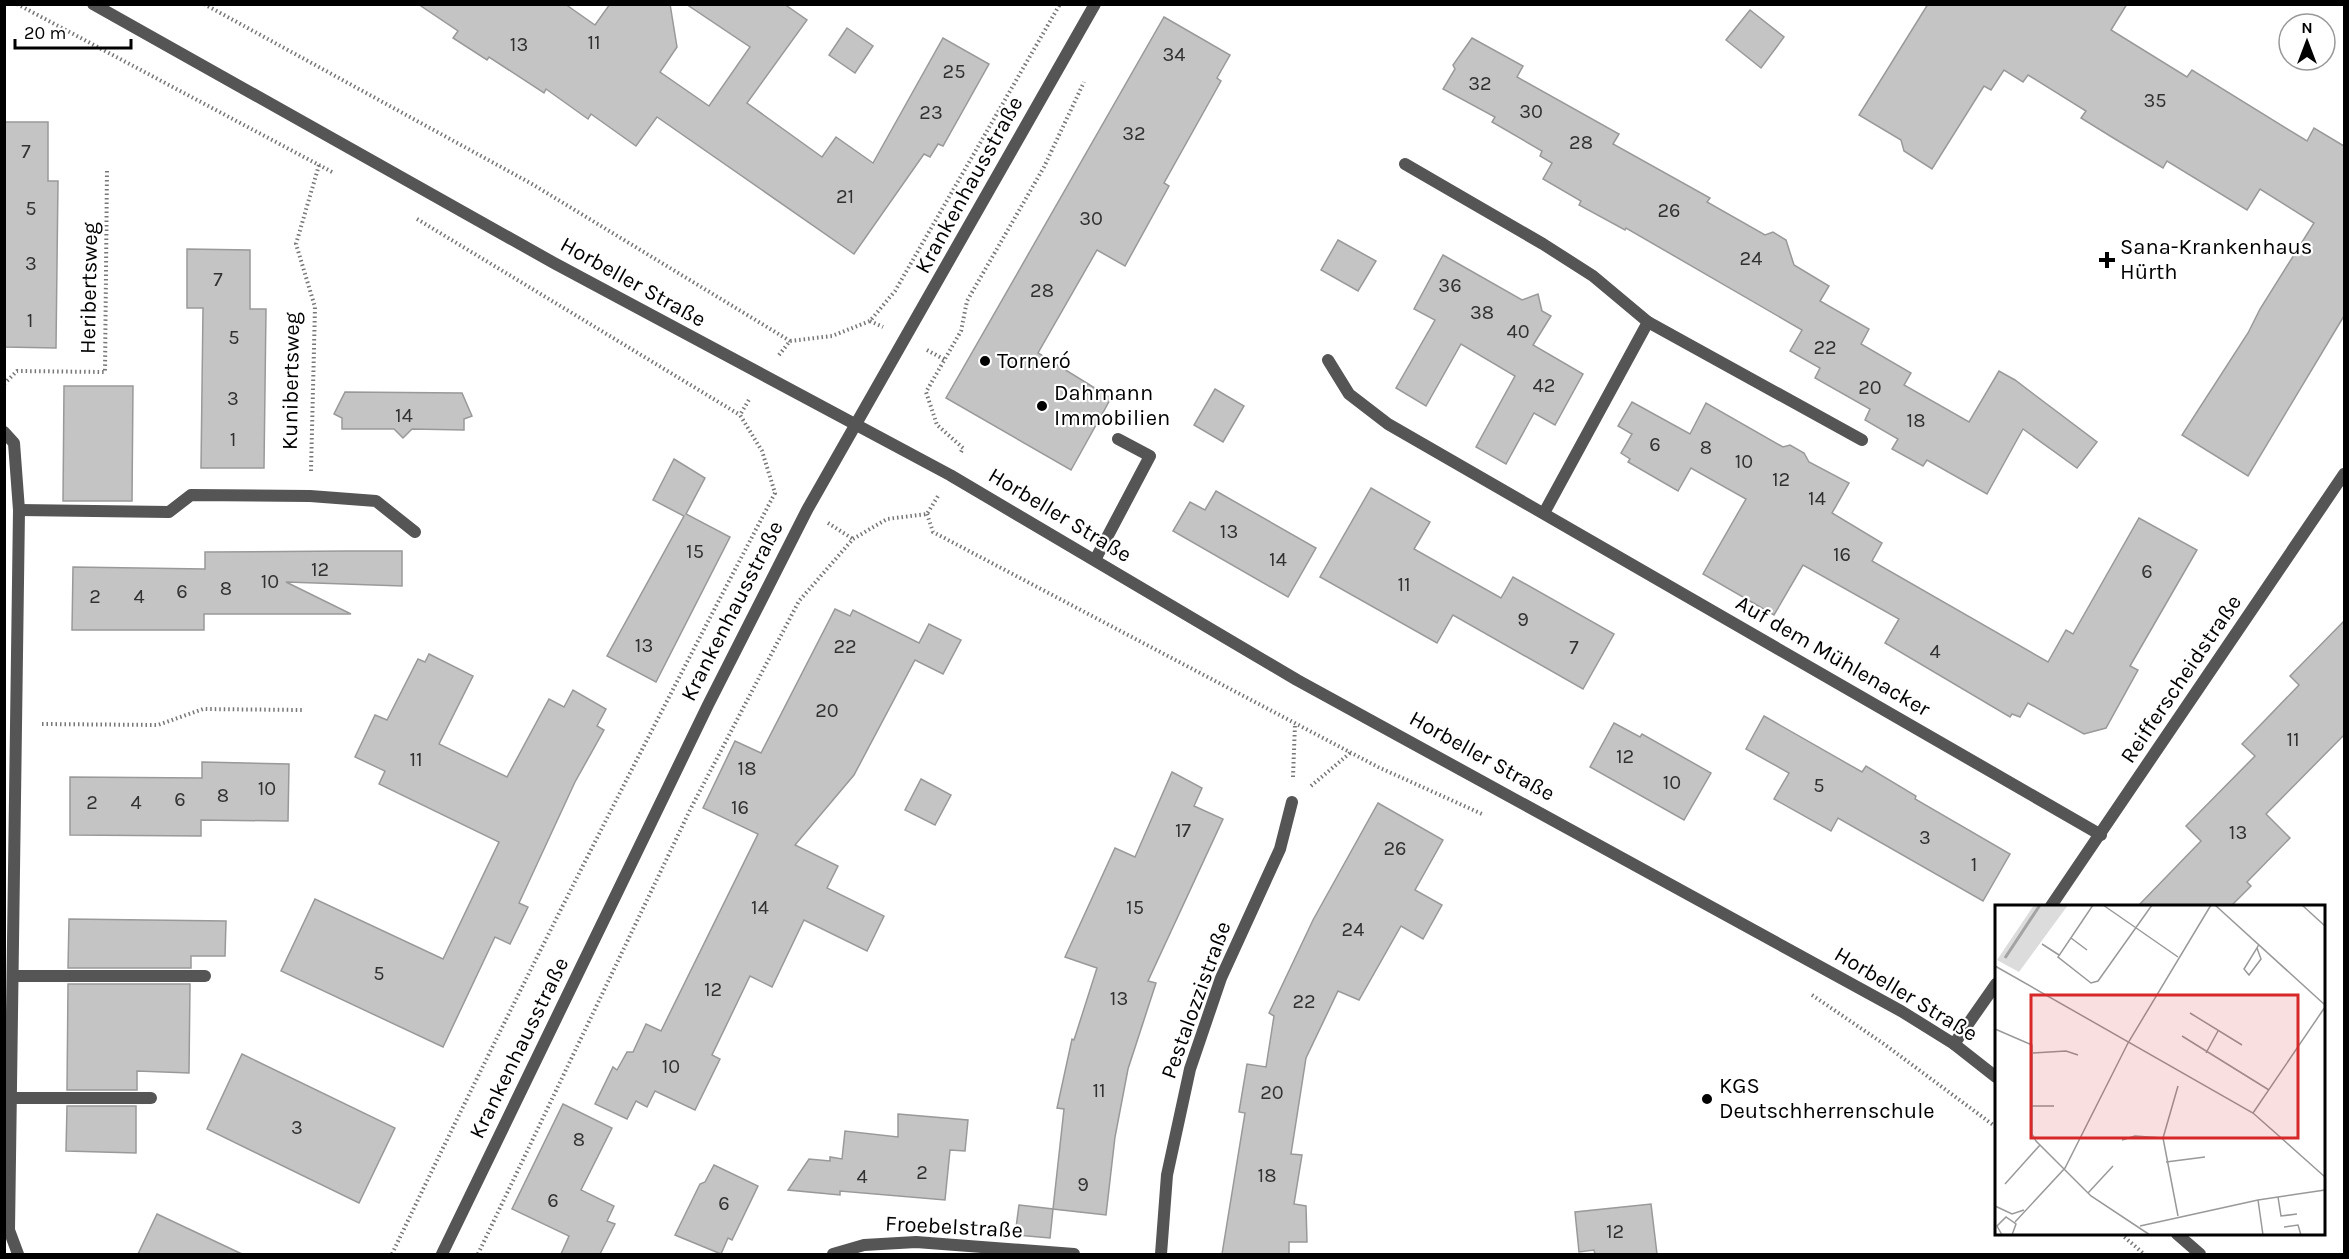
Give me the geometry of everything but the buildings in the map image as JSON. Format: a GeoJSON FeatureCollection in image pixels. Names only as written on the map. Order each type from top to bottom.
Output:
{"type":"FeatureCollection","features":[{"type":"Feature","properties":{"kind":"street","name":"Horbeller Straße"},"geometry":{"type":"LineString","coordinates":[[93,4],[327,138],[762,376],[950,475],[1297,680],[1901,1011],[1954,1044],[1995,1076]]}},
{"type":"Feature","properties":{"kind":"street","name":"Krankenhausstraße"},"geometry":{"type":"LineString","coordinates":[[442,1254],[708,705],[802,519],[855,424],[906,340],[1095,4]]}},
{"type":"Feature","properties":{"kind":"street"},"geometry":{"type":"LineString","coordinates":[[1406,164],[1593,276],[1648,322],[1862,440]]}},
{"type":"Feature","properties":{"kind":"street"},"geometry":{"type":"LineString","coordinates":[[1544,513],[1648,322]]}},
{"type":"Feature","properties":{"kind":"street","name":"Auf dem Mühlenacker"},"geometry":{"type":"LineString","coordinates":[[1328,360],[1349,394],[1388,424],[2101,835]]}},
{"type":"Feature","properties":{"kind":"street"},"geometry":{"type":"LineString","coordinates":[[4,432],[14,443],[19,510],[14,976],[7,1146],[9,1230],[18,1254]]}},
{"type":"Feature","properties":{"kind":"street"},"geometry":{"type":"LineString","coordinates":[[1095,560],[1150,456],[1118,439]]}},
{"type":"Feature","properties":{"kind":"street","name":"Reifferscheidstraße"},"geometry":{"type":"LineString","coordinates":[[2052,905],[2344,474]]}},
{"type":"Feature","properties":{"kind":"street"},"geometry":{"type":"LineString","coordinates":[[19,510],[169,512],[191,495],[310,496],[376,501],[415,532]]}},
{"type":"Feature","properties":{"kind":"street","name":"Pestalozzistraße"},"geometry":{"type":"LineString","coordinates":[[1161,1254],[1167,1175],[1190,1069],[1221,978],[1280,849],[1292,802]]}},
{"type":"Feature","properties":{"kind":"street"},"geometry":{"type":"LineString","coordinates":[[14,976],[205,976]]}},
{"type":"Feature","properties":{"kind":"street"},"geometry":{"type":"LineString","coordinates":[[1954,1044],[1995,985]]}},
{"type":"Feature","properties":{"kind":"street"},"geometry":{"type":"LineString","coordinates":[[10,1098],[151,1098]]}},
{"type":"Feature","properties":{"kind":"street"},"geometry":{"type":"LineString","coordinates":[[2179,1235],[2200,1254]]}},
{"type":"Feature","properties":{"kind":"street","name":"Froebelstraße"},"geometry":{"type":"LineString","coordinates":[[833,1254],[864,1245],[916,1242],[1074,1254]]}},
{"type":"Feature","properties":{"kind":"path"},"geometry":{"type":"LineString","coordinates":[[17,4],[339,176]]}},
{"type":"Feature","properties":{"kind":"path"},"geometry":{"type":"LineString","coordinates":[[204,4],[532,184],[790,341],[832,336],[870,321],[895,291],[1060,4]]}},
{"type":"Feature","properties":{"kind":"path"},"geometry":{"type":"LineString","coordinates":[[1089,71],[1044,167],[967,302],[961,331],[926,392],[937,425],[963,448],[927,514],[933,532],[1350,753],[1485,816]]}},
{"type":"Feature","properties":{"kind":"path","name":"Kunibertsweg"},"geometry":{"type":"LineString","coordinates":[[310,496],[315,307],[296,244],[319,165]]}},
{"type":"Feature","properties":{"kind":"path","name":"Heribertsweg"},"geometry":{"type":"LineString","coordinates":[[4,384],[17,371],[105,372],[107,170]]}},
{"type":"Feature","properties":{"kind":"path"},"geometry":{"type":"LineString","coordinates":[[392,1254],[497,1034],[661,709],[775,493],[762,451],[740,415],[409,215]]}},
{"type":"Feature","properties":{"kind":"path"},"geometry":{"type":"LineString","coordinates":[[740,415],[762,376],[790,341]]}},
{"type":"Feature","properties":{"kind":"path"},"geometry":{"type":"LineString","coordinates":[[478,1254],[690,810],[800,601],[854,539],[886,519],[927,514]]}},
{"type":"Feature","properties":{"kind":"path"},"geometry":{"type":"LineString","coordinates":[[15,724],[158,725],[203,709],[302,710]]}},
{"type":"Feature","properties":{"kind":"path"},"geometry":{"type":"LineString","coordinates":[[1292,802],[1295,724]]}},
{"type":"Feature","properties":{"kind":"path"},"geometry":{"type":"LineString","coordinates":[[1292,802],[1350,753]]}},
{"type":"Feature","properties":{"kind":"path"},"geometry":{"type":"LineString","coordinates":[[1802,988],[1884,1044],[1995,1126]]}},
{"type":"Feature","properties":{"kind":"path"},"geometry":{"type":"LineString","coordinates":[[2123,1235],[2144,1254]]}},
{"type":"Feature","properties":{"kind":"place","name":"Sana-Krankenhaus Hürth"},"geometry":{"type":"Point","coordinates":[2107,260]}},
{"type":"Feature","properties":{"kind":"place","name":"Torneró"},"geometry":{"type":"Point","coordinates":[985,361]}},
{"type":"Feature","properties":{"kind":"place","name":"Dahmann Immobilien"},"geometry":{"type":"Point","coordinates":[1042,406]}},
{"type":"Feature","properties":{"kind":"place","name":"KGS Deutschherrenschule"},"geometry":{"type":"Point","coordinates":[1707,1099]}}]}
